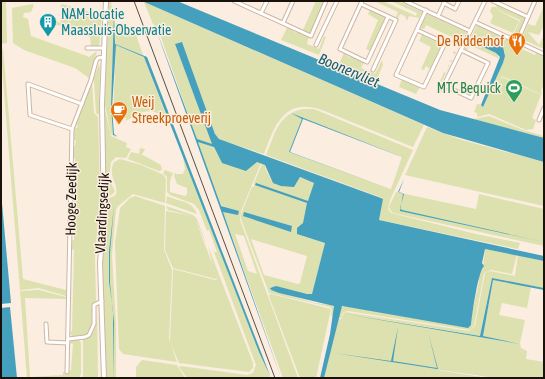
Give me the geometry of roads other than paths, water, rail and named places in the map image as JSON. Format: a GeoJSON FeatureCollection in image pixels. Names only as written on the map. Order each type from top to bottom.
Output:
{"type":"FeatureCollection","features":[{"type":"Feature","properties":{"kind":"street","name":"Vlaardingsedijk"},"geometry":{"type":"LineString","coordinates":[[104,378],[100,263],[104,218],[102,104],[106,1]]}},
{"type":"Feature","properties":{"kind":"street"},"geometry":{"type":"LineString","coordinates":[[236,1],[311,36],[326,1]]}},
{"type":"Feature","properties":{"kind":"street"},"geometry":{"type":"LineString","coordinates":[[261,13],[267,1]]}},
{"type":"Feature","properties":{"kind":"street"},"geometry":{"type":"LineString","coordinates":[[283,23],[293,1]]}},
{"type":"Feature","properties":{"kind":"street"},"geometry":{"type":"LineString","coordinates":[[316,45],[337,1]]}},
{"type":"Feature","properties":{"kind":"street"},"geometry":{"type":"LineString","coordinates":[[405,1],[470,31]]}},
{"type":"Feature","properties":{"kind":"street"},"geometry":{"type":"LineString","coordinates":[[438,16],[444,2],[455,8],[459,1]]}},
{"type":"Feature","properties":{"kind":"street"},"geometry":{"type":"LineString","coordinates":[[461,50],[488,63],[471,98],[443,87],[470,31],[485,1]]}},
{"type":"Feature","properties":{"kind":"street"},"geometry":{"type":"LineString","coordinates":[[493,1],[528,17]]}},
{"type":"Feature","properties":{"kind":"street"},"geometry":{"type":"LineString","coordinates":[[517,42],[535,1]]}},
{"type":"Feature","properties":{"kind":"street"},"geometry":{"type":"LineString","coordinates":[[373,70],[396,20],[361,2],[340,49],[367,62],[388,16]]}},
{"type":"Feature","properties":{"kind":"street"},"geometry":{"type":"LineString","coordinates":[[417,30],[445,43],[424,87],[396,75],[426,10]]}},
{"type":"Feature","properties":{"kind":"street"},"geometry":{"type":"LineString","coordinates":[[475,22],[544,54]]}},
{"type":"Feature","properties":{"kind":"street"},"geometry":{"type":"LineString","coordinates":[[88,48],[104,48]]}},
{"type":"Feature","properties":{"kind":"street","name":"Hooge Zeedijk"},"geometry":{"type":"LineString","coordinates":[[67,372],[72,128],[96,64],[104,59]]}},
{"type":"Feature","properties":{"kind":"street"},"geometry":{"type":"LineString","coordinates":[[72,128],[30,115],[28,84],[82,104]]}},
{"type":"Feature","properties":{"kind":"street"},"geometry":{"type":"LineString","coordinates":[[539,120],[543,114],[544,108]]}},
{"type":"Feature","properties":{"kind":"street"},"geometry":{"type":"LineString","coordinates":[[68,338],[85,337],[91,333],[95,308],[102,303]]}},
{"type":"Feature","properties":{"kind":"street"},"geometry":{"type":"LineString","coordinates":[[46,324],[47,342],[68,343]]}},
{"type":"Feature","properties":{"kind":"water"},"geometry":{"type":"Polygon","coordinates":[[[142,1],[177,1],[440,110],[544,138],[544,162],[443,133],[142,1]]]}},
{"type":"Feature","properties":{"kind":"water"},"geometry":{"type":"Polygon","coordinates":[[[114,14],[115,44],[147,57],[271,378],[259,352],[144,57],[116,45],[112,108],[114,134],[117,136],[113,135],[111,106],[114,14]]]}},
{"type":"Feature","properties":{"kind":"water"},"geometry":{"type":"Polygon","coordinates":[[[154,24],[197,139],[212,144],[175,44],[182,42],[215,134],[219,139],[383,199],[379,220],[544,256],[544,261],[485,249],[482,263],[484,266],[478,284],[471,325],[468,328],[342,306],[324,378],[320,378],[330,334],[334,306],[279,293],[271,290],[270,288],[276,286],[312,294],[325,243],[297,234],[297,228],[303,223],[307,203],[255,185],[256,183],[308,201],[314,183],[300,177],[294,187],[281,186],[273,183],[265,165],[257,162],[246,171],[222,163],[214,147],[198,142],[221,206],[239,211],[238,215],[223,212],[281,378],[154,24]]]}},
{"type":"Feature","properties":{"kind":"water"},"geometry":{"type":"Polygon","coordinates":[[[477,39],[493,46],[496,44],[503,47],[505,56],[483,107],[481,105],[500,57],[496,53],[475,43],[477,39]]]}},
{"type":"Feature","properties":{"kind":"water"},"geometry":{"type":"Polygon","coordinates":[[[291,113],[407,159],[303,119],[290,152],[393,190],[289,152],[302,119],[291,113]]]}},
{"type":"Feature","properties":{"kind":"water"},"geometry":{"type":"Polygon","coordinates":[[[404,179],[399,192],[404,194],[401,203],[403,194],[398,192],[404,179]]]}},
{"type":"Feature","properties":{"kind":"water"},"geometry":{"type":"Polygon","coordinates":[[[1,192],[11,303],[1,304],[1,192]]]}},
{"type":"Feature","properties":{"kind":"water"},"geometry":{"type":"Polygon","coordinates":[[[114,206],[110,253],[110,284],[112,303],[109,282],[109,252],[114,206]]]}},
{"type":"Feature","properties":{"kind":"water"},"geometry":{"type":"Polygon","coordinates":[[[400,208],[402,210],[544,242],[400,211],[400,208]]]}},
{"type":"Feature","properties":{"kind":"water"},"geometry":{"type":"Polygon","coordinates":[[[244,212],[292,226],[291,232],[243,216],[244,212]]]}},
{"type":"Feature","properties":{"kind":"water"},"geometry":{"type":"Polygon","coordinates":[[[492,278],[544,288],[544,290],[493,280],[483,336],[520,344],[345,314],[480,336],[492,278]]]}},
{"type":"Feature","properties":{"kind":"water"},"geometry":{"type":"Polygon","coordinates":[[[10,307],[17,378],[1,378],[1,308],[10,307]]]}},
{"type":"Feature","properties":{"kind":"water"},"geometry":{"type":"Polygon","coordinates":[[[113,312],[114,322],[113,378],[113,312]]]}},
{"type":"Feature","properties":{"kind":"water"},"geometry":{"type":"Polygon","coordinates":[[[398,327],[393,361],[437,368],[428,332],[438,369],[495,378],[334,353],[391,361],[398,327]]]}},
{"type":"Feature","properties":{"kind":"tram line"},"geometry":{"type":"LineString","coordinates":[[134,1],[275,378]]}},
{"type":"Feature","properties":{"kind":"place","name":"NAM-locatie Maassluis-Observatie"},"geometry":{"type":"Point","coordinates":[48,37]}},
{"type":"Feature","properties":{"kind":"place","name":"De Ridderhof"},"geometry":{"type":"Point","coordinates":[517,56]}},
{"type":"Feature","properties":{"kind":"place","name":"MTC Bequick"},"geometry":{"type":"Point","coordinates":[514,103]}},
{"type":"Feature","properties":{"kind":"place","name":"Weij Streekproeverij"},"geometry":{"type":"Point","coordinates":[119,125]}},
{"type":"Feature","properties":{"kind":"water label","name":"Boonervliet"},"geometry":{"type":"Point","coordinates":[349,70]}}]}
